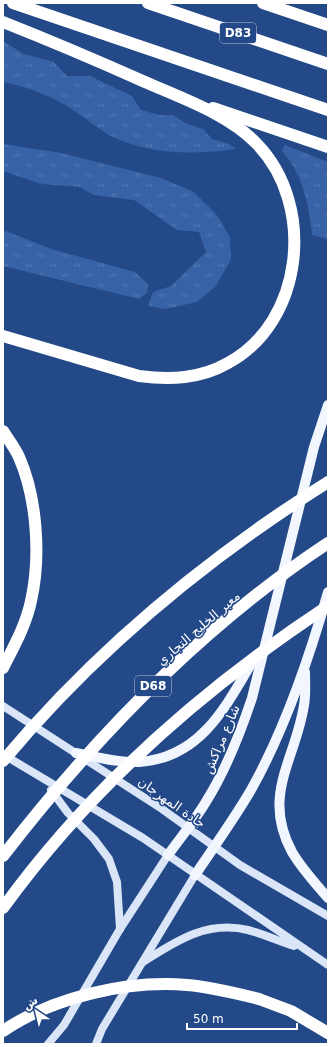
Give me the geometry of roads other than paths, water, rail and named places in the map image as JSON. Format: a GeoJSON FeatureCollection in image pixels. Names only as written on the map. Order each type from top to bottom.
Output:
{"type":"FeatureCollection","features":[{"type":"Feature","properties":{"kind":"highway"},"geometry":{"type":"LineString","coordinates":[[13,3],[328,110]]}},
{"type":"Feature","properties":{"kind":"highway","name":"D83"},"geometry":{"type":"LineString","coordinates":[[148,3],[328,64]]}},
{"type":"Feature","properties":{"kind":"highway"},"geometry":{"type":"LineString","coordinates":[[263,3],[328,25]]}},
{"type":"Feature","properties":{"kind":"highway"},"geometry":{"type":"LineString","coordinates":[[3,22],[183,99],[240,129],[272,162],[283,182],[291,204],[295,226],[295,249],[290,277],[280,304],[266,329],[247,350],[228,363],[208,372],[185,378],[162,379],[139,376],[3,336]]}},
{"type":"Feature","properties":{"kind":"highway"},"geometry":{"type":"LineString","coordinates":[[183,99],[328,147]]}},
{"type":"Feature","properties":{"kind":"highway"},"geometry":{"type":"LineString","coordinates":[[3,431],[19,457],[30,493],[36,529],[37,565],[31,601],[20,636],[3,668]]}},
{"type":"Feature","properties":{"kind":"highway"},"geometry":{"type":"LineString","coordinates":[[3,761],[24,736],[85,673],[150,613],[218,558],[290,506],[328,482]]}},
{"type":"Feature","properties":{"kind":"highway","name":"معبر الخليج التجاري"},"geometry":{"type":"LineString","coordinates":[[3,856],[68,776],[116,724],[177,663],[243,607],[328,543]]}},
{"type":"Feature","properties":{"kind":"highway"},"geometry":{"type":"LineString","coordinates":[[3,908],[59,838],[106,788],[156,740],[249,661],[328,606]]}},
{"type":"Feature","properties":{"kind":"highway"},"geometry":{"type":"LineString","coordinates":[[3,1031],[41,1011],[76,998],[112,989],[149,984],[186,985],[223,990],[259,999],[291,1011],[328,1033]]}},
{"type":"Feature","properties":{"kind":"main road","name":"شارع مراكش"},"geometry":{"type":"LineString","coordinates":[[48,1044],[64,1025],[120,929],[168,856],[207,801],[233,751],[252,698],[314,447],[328,405]]}},
{"type":"Feature","properties":{"kind":"main road"},"geometry":{"type":"LineString","coordinates":[[96,1044],[102,1029],[141,963],[195,874],[250,791],[264,764],[305,664],[328,592]]}},
{"type":"Feature","properties":{"kind":"main road"},"geometry":{"type":"LineString","coordinates":[[76,753],[119,761],[139,762],[172,754],[188,745],[203,735],[216,722],[266,640]]}},
{"type":"Feature","properties":{"kind":"main road"},"geometry":{"type":"LineString","coordinates":[[305,664],[304,704],[282,782],[280,811],[282,826],[292,852],[306,873],[328,898]]}},
{"type":"Feature","properties":{"kind":"main road","name":"جادة المهرجان"},"geometry":{"type":"LineString","coordinates":[[3,706],[188,828],[240,865],[328,916]]}},
{"type":"Feature","properties":{"kind":"main road"},"geometry":{"type":"LineString","coordinates":[[3,754],[41,776],[168,856],[328,965]]}},
{"type":"Feature","properties":{"kind":"main road"},"geometry":{"type":"LineString","coordinates":[[41,776],[68,813],[94,839],[109,859],[117,882],[120,929]]}},
{"type":"Feature","properties":{"kind":"main road"},"geometry":{"type":"LineString","coordinates":[[141,963],[184,936],[211,928],[223,927],[248,930],[305,950]]}}]}
